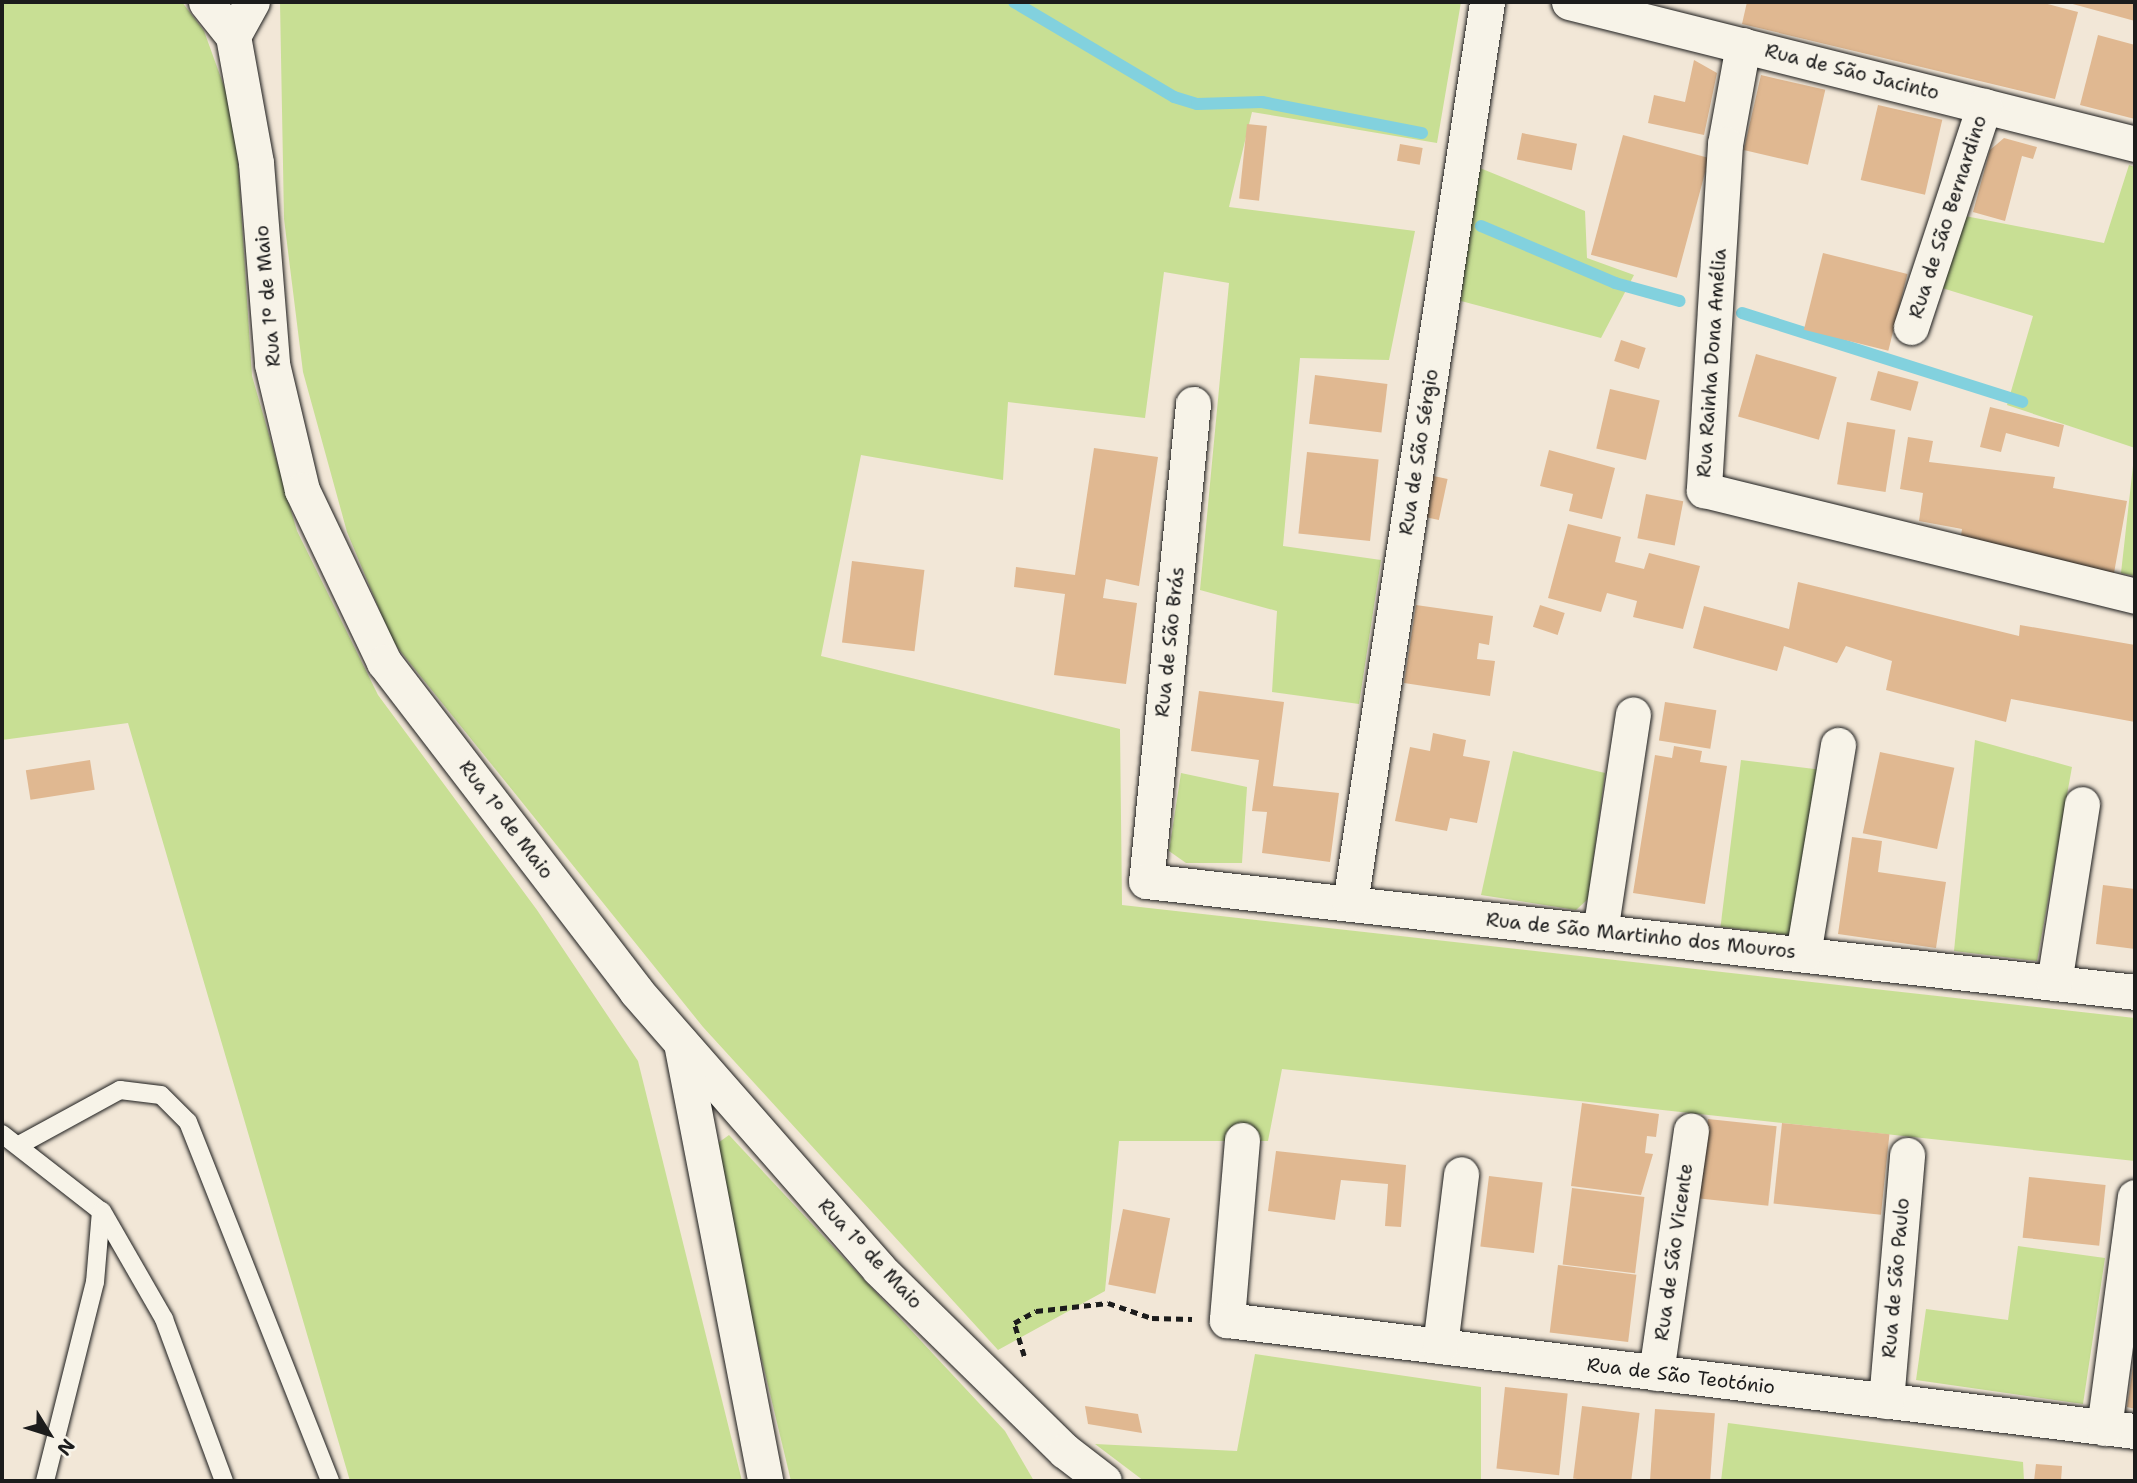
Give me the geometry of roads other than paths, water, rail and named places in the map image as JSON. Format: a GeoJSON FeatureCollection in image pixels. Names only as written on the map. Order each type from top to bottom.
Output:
{"type":"FeatureCollection","features":[{"type":"Feature","properties":{"kind":"street","name":"Rua 1º de Maio"},"geometry":{"type":"LineString","coordinates":[[206,2],[233,36],[256,163],[272,364],[302,490],[384,662],[681,1043],[879,1269],[1017,1404],[1064,1466],[1104,1481]]}},
{"type":"Feature","properties":{"kind":"street"},"geometry":{"type":"LineString","coordinates":[[233,36],[252,2]]}},
{"type":"Feature","properties":{"kind":"street","name":"Rua de São Sérgio"},"geometry":{"type":"LineString","coordinates":[[1350,903],[1487,2]]}},
{"type":"Feature","properties":{"kind":"street","name":"Rua de São Jacinto"},"geometry":{"type":"LineString","coordinates":[[1569,2],[2135,144]]}},
{"type":"Feature","properties":{"kind":"street","name":"Rua Rainha Dona Amélia"},"geometry":{"type":"LineString","coordinates":[[1743,45],[1725,144],[1704,490],[2135,596]]}},
{"type":"Feature","properties":{"kind":"street","name":"Rua de São Bernardino"},"geometry":{"type":"LineString","coordinates":[[1911,327],[1984,106]]}},
{"type":"Feature","properties":{"kind":"street","name":"Rua de São Brás"},"geometry":{"type":"LineString","coordinates":[[1146,881],[1193,404]]}},
{"type":"Feature","properties":{"kind":"street"},"geometry":{"type":"LineString","coordinates":[[1600,932],[1633,715]]}},
{"type":"Feature","properties":{"kind":"street"},"geometry":{"type":"LineString","coordinates":[[1803,954],[1838,745]]}},
{"type":"Feature","properties":{"kind":"street"},"geometry":{"type":"LineString","coordinates":[[2054,983],[2082,804]]}},
{"type":"Feature","properties":{"kind":"street","name":"Rua de São Martinho dos Mouros"},"geometry":{"type":"LineString","coordinates":[[1146,881],[2135,992]]}},
{"type":"Feature","properties":{"kind":"street"},"geometry":{"type":"LineString","coordinates":[[681,1043],[765,1481]]}},
{"type":"Feature","properties":{"kind":"street","name":"Rua de São Vicente"},"geometry":{"type":"LineString","coordinates":[[1657,1373],[1691,1131]]}},
{"type":"Feature","properties":{"kind":"street","name":"Rua de São Teotónio"},"geometry":{"type":"LineString","coordinates":[[1242,1140],[1227,1320],[2119,1429]]}},
{"type":"Feature","properties":{"kind":"street","name":"Rua de São Paulo"},"geometry":{"type":"LineString","coordinates":[[1886,1401],[1907,1155]]}},
{"type":"Feature","properties":{"kind":"street"},"geometry":{"type":"LineString","coordinates":[[1440,1346],[1461,1174]]}},
{"type":"Feature","properties":{"kind":"street"},"geometry":{"type":"LineString","coordinates":[[2119,1429],[2135,1197]]}},
{"type":"Feature","properties":{"kind":"lane"},"geometry":{"type":"LineString","coordinates":[[21,1144],[120,1090],[161,1095],[188,1122],[330,1481]]}},
{"type":"Feature","properties":{"kind":"lane"},"geometry":{"type":"LineString","coordinates":[[2,1134],[21,1144],[101,1211],[164,1319],[224,1481]]}},
{"type":"Feature","properties":{"kind":"lane"},"geometry":{"type":"LineString","coordinates":[[45,1481],[95,1282],[101,1211]]}},
{"type":"Feature","properties":{"kind":"waterway"},"geometry":{"type":"LineString","coordinates":[[1014,2],[1174,97],[1197,104],[1262,102],[1422,133]]}},
{"type":"Feature","properties":{"kind":"waterway"},"geometry":{"type":"LineString","coordinates":[[1481,226],[1615,283],[1680,301]]}},
{"type":"Feature","properties":{"kind":"waterway"},"geometry":{"type":"LineString","coordinates":[[1742,313],[2022,402]]}}]}
